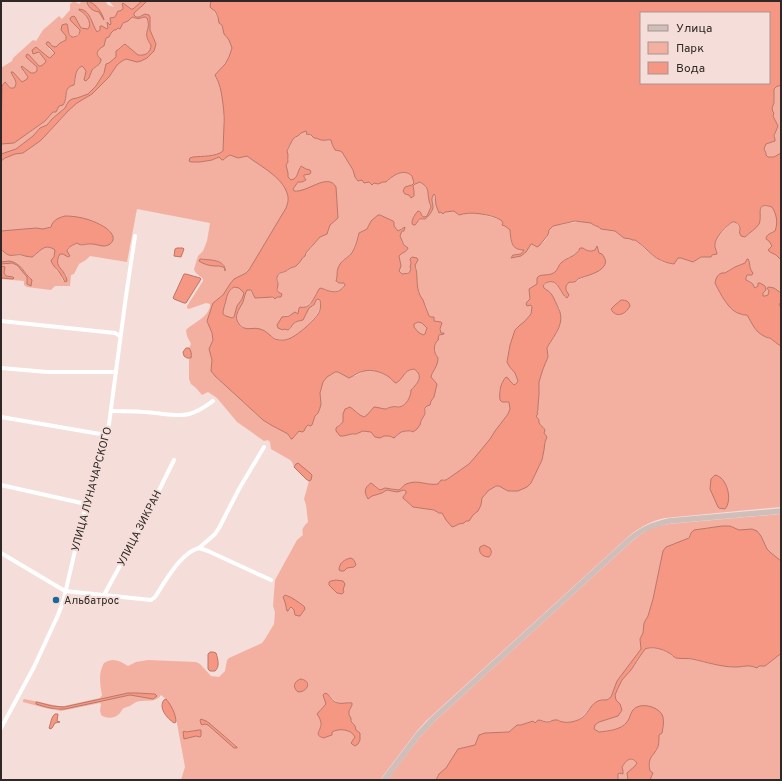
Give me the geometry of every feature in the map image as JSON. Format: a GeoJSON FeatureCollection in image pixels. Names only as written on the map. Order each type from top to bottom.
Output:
{"type":"FeatureCollection","features":[{"type":"Feature","properties":{"kind":"main road"},"geometry":{"type":"LineString","coordinates":[[384,780],[418,735],[433,719],[638,532],[655,524],[669,521],[781,510]]}},
{"type":"Feature","properties":{"kind":"street","name":"УЛИЦА ЛУНАЧАРСКОГО"},"geometry":{"type":"LineString","coordinates":[[1,728],[34,667],[61,609],[86,504],[100,459],[111,411],[120,336],[135,236]]}},
{"type":"Feature","properties":{"kind":"street"},"geometry":{"type":"LineString","coordinates":[[1,321],[115,333],[120,336]]}},
{"type":"Feature","properties":{"kind":"street"},"geometry":{"type":"LineString","coordinates":[[1,368],[47,372],[116,372]]}},
{"type":"Feature","properties":{"kind":"street"},"geometry":{"type":"LineString","coordinates":[[111,411],[187,415],[198,411],[213,401]]}},
{"type":"Feature","properties":{"kind":"street"},"geometry":{"type":"LineString","coordinates":[[1,417],[106,436]]}},
{"type":"Feature","properties":{"kind":"street"},"geometry":{"type":"LineString","coordinates":[[1,553],[65,591],[151,600],[180,562],[215,534],[238,489],[264,447]]}},
{"type":"Feature","properties":{"kind":"street","name":"УЛИЦА ЗИКРАН"},"geometry":{"type":"LineString","coordinates":[[104,595],[139,531],[174,460]]}},
{"type":"Feature","properties":{"kind":"street"},"geometry":{"type":"LineString","coordinates":[[1,485],[86,504]]}},
{"type":"Feature","properties":{"kind":"street"},"geometry":{"type":"LineString","coordinates":[[199,548],[271,580]]}},
{"type":"Feature","properties":{"kind":"green space"},"geometry":{"type":"Polygon","coordinates":[[[82,1],[105,1],[108,5],[114,7],[109,1],[142,1],[133,9],[123,7],[121,12],[112,18],[110,25],[107,23],[107,29],[102,26],[100,30],[96,32],[87,12],[84,13],[89,20],[90,26],[88,29],[81,28],[77,20],[71,21],[80,30],[77,35],[72,37],[70,35],[68,26],[66,40],[56,47],[49,42],[49,49],[55,53],[50,58],[36,47],[32,50],[41,55],[46,61],[45,63],[39,66],[29,55],[37,67],[37,71],[31,73],[24,67],[23,71],[28,77],[27,79],[21,82],[11,74],[16,82],[14,88],[11,88],[6,83],[3,85],[1,90],[1,68],[12,61],[13,58],[33,40],[36,41],[43,30],[59,16],[62,19],[70,10],[71,3],[74,2],[79,4],[82,1]]]}},
{"type":"Feature","properties":{"kind":"green space"},"geometry":{"type":"Polygon","coordinates":[[[147,1],[211,1],[211,7],[222,25],[232,48],[229,57],[215,77],[220,86],[223,106],[223,151],[213,155],[193,157],[212,160],[219,157],[222,160],[230,155],[238,158],[247,156],[276,177],[288,195],[286,208],[249,270],[234,279],[223,295],[213,303],[207,321],[213,340],[209,349],[212,360],[211,371],[263,420],[288,434],[290,439],[303,428],[312,425],[321,404],[320,393],[323,382],[327,377],[335,372],[346,376],[355,376],[364,371],[377,371],[390,377],[396,383],[408,371],[414,369],[419,374],[419,380],[411,390],[405,404],[385,409],[372,409],[364,417],[349,407],[345,409],[343,422],[338,425],[343,436],[368,431],[392,438],[396,437],[401,432],[409,430],[412,431],[420,425],[425,415],[426,407],[430,405],[434,397],[437,384],[431,377],[438,358],[435,354],[435,347],[437,339],[442,333],[440,331],[442,324],[438,321],[434,321],[434,318],[429,316],[418,290],[416,278],[417,269],[410,259],[410,271],[402,274],[399,271],[399,256],[407,249],[400,236],[402,231],[405,230],[404,228],[401,228],[398,231],[394,226],[393,221],[380,215],[371,221],[367,229],[359,233],[352,253],[343,260],[336,282],[344,283],[344,286],[340,290],[330,291],[325,289],[316,294],[313,300],[305,307],[299,308],[298,314],[284,316],[280,321],[278,328],[289,330],[296,322],[301,320],[309,308],[314,306],[316,300],[318,299],[321,304],[320,309],[305,328],[292,337],[283,340],[256,333],[239,324],[237,312],[243,302],[247,290],[250,290],[254,296],[258,298],[269,297],[275,299],[281,293],[278,292],[279,275],[297,264],[320,237],[328,232],[330,225],[338,218],[334,184],[328,181],[302,191],[294,191],[293,189],[298,182],[306,180],[304,177],[306,174],[309,174],[310,170],[302,166],[299,167],[295,178],[291,180],[288,177],[286,165],[288,162],[287,152],[291,145],[291,141],[301,133],[306,131],[306,134],[315,138],[331,140],[337,151],[342,152],[357,180],[362,180],[364,183],[369,182],[372,185],[374,183],[386,182],[399,173],[406,173],[412,176],[414,183],[405,194],[414,196],[413,186],[420,182],[423,184],[428,190],[431,207],[427,216],[424,217],[421,215],[414,215],[413,219],[416,224],[422,218],[425,219],[430,213],[431,210],[433,194],[436,205],[441,212],[454,211],[457,213],[478,213],[501,220],[510,230],[511,242],[520,250],[524,250],[521,254],[514,254],[512,258],[525,253],[530,244],[537,247],[540,245],[548,236],[552,226],[587,222],[592,223],[601,229],[615,231],[624,238],[635,240],[662,262],[674,264],[678,258],[681,258],[693,262],[699,258],[713,255],[717,252],[714,245],[717,238],[732,222],[736,222],[745,237],[756,227],[761,207],[772,207],[776,219],[775,232],[769,234],[766,239],[772,246],[771,248],[773,251],[781,259],[781,293],[774,288],[769,291],[768,295],[763,296],[763,293],[766,290],[758,286],[755,288],[752,282],[746,280],[750,270],[749,261],[746,260],[745,263],[725,273],[721,273],[719,291],[724,300],[733,310],[747,315],[758,332],[781,346],[781,507],[665,518],[650,523],[637,530],[427,720],[380,780],[181,780],[185,767],[176,718],[168,701],[161,695],[159,698],[153,700],[136,702],[123,708],[118,715],[110,718],[101,715],[100,703],[61,711],[45,708],[23,702],[24,699],[64,706],[100,698],[102,695],[100,675],[102,667],[104,663],[110,660],[119,661],[128,666],[136,662],[148,660],[196,662],[200,664],[211,676],[219,677],[225,671],[227,660],[229,658],[262,643],[274,624],[275,612],[273,606],[275,580],[297,540],[303,535],[302,533],[304,526],[308,522],[304,499],[309,481],[294,467],[290,460],[271,449],[270,442],[268,440],[264,441],[237,422],[217,398],[208,392],[202,395],[191,384],[189,379],[189,359],[191,358],[189,348],[191,344],[186,330],[205,316],[210,304],[206,303],[189,309],[187,306],[203,281],[194,269],[198,256],[203,251],[207,241],[210,223],[137,209],[127,262],[90,256],[79,264],[74,274],[71,275],[70,286],[55,286],[51,290],[27,287],[24,285],[24,281],[1,279],[11,279],[13,277],[6,276],[4,273],[5,267],[1,266],[1,264],[14,263],[19,266],[28,279],[31,279],[18,264],[10,261],[1,262],[1,249],[8,254],[13,255],[36,255],[44,248],[52,248],[55,250],[54,258],[56,270],[60,273],[63,281],[67,276],[58,263],[58,257],[60,254],[68,257],[70,256],[67,251],[76,243],[81,245],[90,244],[104,246],[102,225],[77,217],[43,229],[36,228],[1,231],[1,161],[15,154],[23,153],[40,141],[68,111],[77,103],[92,94],[122,61],[126,59],[147,58],[156,44],[150,30],[150,17],[142,15],[137,17],[134,13],[147,1]],[[596,247],[595,250],[590,252],[579,250],[563,261],[554,273],[549,275],[541,275],[537,284],[529,289],[529,301],[532,307],[531,314],[520,325],[513,338],[510,345],[507,362],[515,373],[518,381],[514,385],[510,381],[499,390],[500,400],[509,402],[510,409],[482,450],[469,464],[446,480],[443,479],[438,484],[434,485],[426,483],[399,490],[390,488],[380,490],[375,485],[372,496],[382,493],[385,490],[397,492],[403,490],[406,491],[404,495],[405,500],[413,507],[434,510],[442,513],[444,517],[459,524],[470,519],[481,505],[482,498],[488,491],[496,486],[508,491],[518,491],[531,483],[542,460],[546,440],[545,430],[536,416],[538,410],[539,382],[548,357],[547,348],[558,330],[560,309],[543,286],[552,281],[558,286],[562,293],[568,292],[566,290],[566,286],[569,282],[581,279],[602,268],[599,253],[596,247]],[[200,259],[215,266],[222,266],[226,269],[220,262],[200,259]],[[285,595],[286,605],[289,611],[290,608],[294,610],[295,615],[301,615],[305,608],[304,605],[285,595]],[[128,693],[64,707],[52,706],[37,702],[36,704],[56,710],[130,695],[153,699],[155,694],[128,693]],[[330,695],[325,702],[326,704],[320,710],[320,724],[324,738],[337,729],[343,729],[354,735],[355,737],[351,743],[352,744],[360,733],[356,730],[349,716],[352,705],[350,702],[336,702],[330,695]],[[206,721],[202,725],[208,725],[236,748],[237,746],[206,721]],[[199,730],[186,732],[200,737],[201,731],[199,730]]]}},
{"type":"Feature","properties":{"kind":"green space"},"geometry":{"type":"Polygon","coordinates":[[[133,17],[138,19],[145,17],[147,18],[147,37],[151,45],[149,52],[143,55],[138,55],[125,44],[116,51],[116,57],[109,63],[96,86],[88,94],[72,99],[66,107],[47,125],[40,128],[33,136],[16,149],[1,154],[1,144],[27,134],[45,121],[66,98],[66,90],[75,83],[76,73],[80,67],[84,67],[86,73],[84,78],[86,81],[89,78],[92,70],[98,66],[97,54],[99,48],[104,46],[106,38],[109,37],[114,30],[123,23],[133,17]]]}},
{"type":"Feature","properties":{"kind":"green space"},"geometry":{"type":"Polygon","coordinates":[[[780,85],[781,153],[774,157],[768,157],[764,149],[766,144],[773,142],[778,126],[774,120],[772,112],[774,103],[774,89],[780,85]]]}},
{"type":"Feature","properties":{"kind":"green space"},"geometry":{"type":"Polygon","coordinates":[[[234,287],[239,288],[244,292],[234,317],[232,318],[226,316],[223,312],[228,293],[234,287]]]}},
{"type":"Feature","properties":{"kind":"green space"},"geometry":{"type":"Polygon","coordinates":[[[418,322],[422,323],[427,328],[423,336],[414,327],[414,324],[418,322]]]}},
{"type":"Feature","properties":{"kind":"green space"},"geometry":{"type":"Polygon","coordinates":[[[781,514],[781,561],[767,549],[761,536],[730,526],[706,528],[691,533],[688,538],[683,541],[672,544],[661,561],[653,599],[640,639],[641,649],[617,681],[611,697],[607,700],[601,700],[595,703],[577,720],[571,722],[542,720],[535,723],[533,721],[517,725],[509,732],[485,733],[477,740],[475,745],[458,749],[446,768],[439,774],[436,780],[387,780],[420,737],[435,721],[640,535],[655,527],[669,524],[781,514]]]}},
{"type":"Feature","properties":{"kind":"green space"},"geometry":{"type":"Polygon","coordinates":[[[645,649],[660,649],[669,653],[675,658],[690,659],[716,665],[735,667],[751,666],[756,668],[781,654],[781,780],[650,780],[653,774],[650,771],[649,760],[659,745],[659,735],[631,713],[627,722],[621,727],[610,731],[599,732],[594,729],[595,725],[599,722],[618,716],[620,704],[615,697],[616,690],[637,663],[645,649]]]}},
{"type":"Feature","properties":{"kind":"green space"},"geometry":{"type":"Polygon","coordinates":[[[628,759],[637,763],[629,772],[628,780],[618,780],[617,776],[623,771],[622,768],[625,761],[628,759]]]}},
{"type":"Feature","properties":{"kind":"water"},"geometry":{"type":"Polygon","coordinates":[[[88,1],[94,4],[102,14],[104,20],[99,12],[89,7],[87,3],[88,1]]]}},
{"type":"Feature","properties":{"kind":"water"},"geometry":{"type":"Polygon","coordinates":[[[142,1],[147,1],[134,13],[134,15],[139,17],[145,14],[149,15],[150,30],[156,44],[154,51],[147,58],[141,61],[137,62],[126,59],[122,61],[92,94],[77,103],[68,111],[40,141],[23,153],[15,154],[1,161],[1,154],[16,149],[33,136],[40,128],[47,125],[65,108],[69,101],[88,94],[96,86],[104,73],[106,64],[116,57],[116,51],[125,44],[138,55],[143,55],[149,52],[151,45],[147,37],[147,18],[145,17],[138,19],[133,17],[123,23],[120,29],[118,28],[114,30],[109,37],[106,38],[104,46],[97,53],[101,59],[100,63],[92,70],[86,81],[84,80],[86,71],[82,66],[79,68],[74,85],[70,86],[67,90],[63,105],[59,106],[56,112],[53,112],[45,121],[14,143],[1,144],[2,86],[5,82],[10,87],[14,88],[16,82],[11,72],[13,72],[22,82],[28,77],[21,67],[22,66],[31,73],[37,71],[37,67],[26,57],[27,54],[39,66],[45,63],[46,61],[39,52],[33,54],[32,50],[36,47],[50,58],[55,53],[46,44],[47,42],[56,47],[66,40],[66,36],[61,30],[62,25],[67,24],[70,36],[75,37],[78,35],[80,30],[71,21],[71,17],[75,17],[81,28],[88,29],[90,24],[89,21],[86,15],[79,9],[88,14],[97,32],[100,30],[100,26],[107,29],[108,28],[107,22],[110,25],[111,24],[110,18],[115,17],[118,11],[123,9],[123,3],[133,9],[142,1]]]}},
{"type":"Feature","properties":{"kind":"water"},"geometry":{"type":"Polygon","coordinates":[[[211,1],[781,1],[781,85],[774,89],[774,103],[772,108],[774,113],[773,116],[778,126],[774,136],[775,141],[766,144],[764,149],[768,157],[774,157],[781,153],[781,259],[768,250],[772,246],[766,237],[775,231],[777,222],[772,207],[766,206],[761,207],[759,224],[745,237],[741,236],[740,234],[739,225],[732,222],[717,238],[715,246],[717,254],[712,255],[711,257],[701,257],[693,262],[681,258],[678,258],[674,264],[661,261],[635,240],[624,238],[615,231],[601,229],[591,223],[575,221],[553,226],[539,246],[537,247],[531,244],[526,252],[521,256],[511,258],[513,255],[521,254],[524,250],[514,247],[511,241],[510,230],[502,225],[503,223],[501,220],[480,214],[469,213],[459,215],[454,211],[445,212],[443,214],[441,212],[439,213],[434,194],[432,199],[433,208],[429,216],[425,219],[420,219],[415,225],[413,225],[413,220],[418,211],[424,217],[427,216],[431,207],[428,190],[423,184],[420,182],[413,186],[414,196],[411,198],[403,191],[405,187],[414,183],[412,176],[406,173],[399,173],[386,182],[378,184],[374,183],[372,185],[369,182],[364,183],[362,180],[358,181],[342,152],[335,150],[331,140],[314,138],[311,135],[306,134],[306,131],[293,139],[287,151],[288,162],[286,165],[288,177],[291,180],[294,179],[297,176],[301,166],[310,170],[311,172],[310,174],[304,175],[306,180],[298,182],[293,189],[294,191],[299,191],[323,182],[332,183],[336,187],[338,218],[330,225],[327,234],[320,237],[295,267],[290,268],[278,275],[277,290],[282,294],[281,297],[277,297],[275,299],[273,297],[255,298],[251,290],[247,290],[243,302],[238,310],[237,321],[239,324],[246,329],[258,328],[267,332],[275,339],[280,340],[288,339],[302,330],[319,312],[320,300],[316,300],[314,305],[309,308],[303,320],[294,323],[288,330],[278,328],[277,325],[282,317],[289,316],[295,312],[298,314],[299,308],[307,306],[314,299],[319,289],[321,288],[334,292],[340,290],[345,285],[344,283],[339,283],[336,281],[339,266],[352,252],[359,233],[367,229],[371,221],[380,215],[393,221],[394,226],[398,231],[405,227],[400,236],[404,245],[408,248],[399,256],[401,266],[399,271],[402,274],[409,273],[411,269],[410,259],[412,257],[417,258],[418,260],[415,265],[420,296],[429,316],[434,317],[434,321],[442,323],[440,329],[441,333],[444,334],[439,335],[439,339],[434,348],[438,358],[431,377],[437,384],[434,397],[430,405],[425,408],[425,414],[420,425],[413,432],[401,432],[394,438],[384,436],[380,438],[375,437],[371,432],[363,431],[356,434],[340,436],[336,431],[336,428],[343,422],[343,414],[345,409],[350,407],[364,417],[374,407],[386,409],[390,407],[402,406],[406,403],[411,390],[419,380],[419,374],[414,369],[408,371],[396,383],[380,372],[367,370],[349,378],[338,372],[335,372],[327,377],[323,382],[320,393],[320,408],[312,425],[308,425],[302,432],[299,431],[291,439],[288,434],[263,420],[211,371],[212,360],[209,349],[213,340],[207,321],[213,303],[223,295],[234,279],[249,270],[286,208],[288,202],[288,195],[276,177],[247,156],[238,158],[230,155],[223,160],[219,157],[200,162],[189,161],[190,158],[193,157],[213,155],[223,151],[223,104],[220,87],[215,75],[225,64],[232,48],[229,40],[224,34],[222,25],[219,23],[215,11],[210,7],[211,1]],[[234,287],[228,294],[223,314],[232,318],[234,317],[237,306],[244,293],[239,288],[234,287]],[[418,322],[414,324],[414,327],[423,335],[425,334],[427,328],[422,323],[418,322]]]}},
{"type":"Feature","properties":{"kind":"water"},"geometry":{"type":"Polygon","coordinates":[[[65,216],[83,218],[97,223],[109,230],[113,236],[112,241],[108,245],[81,245],[77,243],[71,246],[67,251],[70,256],[68,257],[60,254],[58,258],[58,265],[67,281],[65,282],[51,261],[54,257],[55,250],[51,248],[48,247],[42,249],[32,257],[9,255],[1,249],[1,231],[36,228],[43,229],[51,227],[56,220],[65,216]]]}},
{"type":"Feature","properties":{"kind":"water"},"geometry":{"type":"Polygon","coordinates":[[[597,246],[599,253],[605,258],[605,264],[596,272],[578,279],[575,282],[569,282],[566,286],[566,290],[569,295],[567,298],[555,283],[548,282],[543,286],[551,293],[560,311],[561,317],[559,328],[547,348],[548,357],[539,382],[538,414],[536,416],[545,430],[544,433],[547,437],[542,460],[531,483],[527,487],[518,491],[508,491],[496,486],[488,491],[482,498],[478,511],[469,521],[452,527],[442,513],[434,510],[413,507],[403,498],[406,493],[404,490],[397,492],[387,490],[368,499],[365,490],[371,483],[380,490],[385,488],[399,490],[406,484],[415,482],[438,484],[441,480],[446,480],[469,464],[490,439],[510,409],[509,402],[502,402],[500,400],[500,391],[502,382],[506,377],[514,385],[518,381],[515,373],[507,362],[510,345],[515,330],[531,314],[531,305],[527,306],[526,304],[530,299],[529,289],[537,284],[537,278],[539,276],[555,272],[564,260],[575,255],[580,248],[592,251],[595,250],[597,246]]]}},
{"type":"Feature","properties":{"kind":"water"},"geometry":{"type":"Polygon","coordinates":[[[175,249],[184,249],[181,257],[174,256],[175,249]]]}},
{"type":"Feature","properties":{"kind":"water"},"geometry":{"type":"Polygon","coordinates":[[[200,259],[220,262],[225,268],[205,264],[199,261],[200,259]]]}},
{"type":"Feature","properties":{"kind":"water"},"geometry":{"type":"Polygon","coordinates":[[[747,259],[753,273],[752,275],[747,275],[746,280],[752,283],[755,288],[758,286],[758,283],[765,286],[766,290],[763,293],[763,296],[768,295],[769,291],[767,288],[769,287],[774,288],[781,293],[781,303],[779,304],[781,308],[781,346],[758,332],[747,315],[742,315],[733,310],[725,302],[715,283],[719,274],[725,273],[745,263],[747,259]]]}},
{"type":"Feature","properties":{"kind":"water"},"geometry":{"type":"Polygon","coordinates":[[[9,261],[17,264],[32,280],[31,286],[27,284],[27,277],[17,265],[12,263],[1,264],[1,262],[9,261]]]}},
{"type":"Feature","properties":{"kind":"water"},"geometry":{"type":"Polygon","coordinates":[[[1,266],[5,267],[4,273],[6,276],[13,277],[13,279],[1,278],[1,266]]]}},
{"type":"Feature","properties":{"kind":"water"},"geometry":{"type":"Polygon","coordinates":[[[184,274],[201,279],[186,303],[173,298],[184,274]]]}},
{"type":"Feature","properties":{"kind":"water"},"geometry":{"type":"Polygon","coordinates":[[[621,300],[627,301],[630,306],[624,313],[618,315],[611,309],[621,300]]]}},
{"type":"Feature","properties":{"kind":"water"},"geometry":{"type":"Polygon","coordinates":[[[186,348],[189,348],[190,350],[191,358],[184,356],[183,352],[186,348]]]}},
{"type":"Feature","properties":{"kind":"water"},"geometry":{"type":"Polygon","coordinates":[[[298,463],[312,475],[311,480],[309,481],[306,479],[294,467],[298,463]]]}},
{"type":"Feature","properties":{"kind":"water"},"geometry":{"type":"Polygon","coordinates":[[[715,475],[723,480],[728,489],[729,495],[725,509],[718,507],[710,489],[711,479],[715,475]]]}},
{"type":"Feature","properties":{"kind":"water"},"geometry":{"type":"Polygon","coordinates":[[[730,526],[739,530],[752,529],[757,531],[767,549],[781,561],[781,654],[765,666],[759,666],[757,668],[748,666],[724,666],[692,659],[676,658],[670,653],[661,649],[645,649],[631,670],[622,680],[615,695],[616,700],[620,704],[622,710],[618,716],[599,722],[595,725],[594,729],[599,732],[614,730],[621,727],[627,722],[633,710],[640,706],[652,707],[659,711],[663,717],[663,727],[662,733],[659,735],[658,747],[649,763],[650,771],[653,773],[650,780],[628,780],[627,773],[637,763],[630,759],[622,767],[623,774],[618,774],[618,780],[436,780],[439,774],[446,768],[458,749],[475,745],[479,735],[485,733],[509,732],[517,725],[533,721],[535,723],[538,720],[547,722],[558,720],[561,722],[568,722],[578,720],[586,714],[597,701],[607,700],[611,697],[617,681],[641,649],[640,639],[653,599],[663,551],[666,547],[689,538],[694,530],[730,526]]]}},
{"type":"Feature","properties":{"kind":"water"},"geometry":{"type":"Polygon","coordinates":[[[484,545],[491,549],[491,554],[489,557],[480,553],[480,547],[484,545]]]}},
{"type":"Feature","properties":{"kind":"water"},"geometry":{"type":"Polygon","coordinates":[[[351,558],[354,560],[356,565],[354,567],[347,568],[344,571],[339,570],[340,565],[343,562],[351,558]]]}},
{"type":"Feature","properties":{"kind":"water"},"geometry":{"type":"Polygon","coordinates":[[[336,580],[343,581],[345,584],[343,590],[344,592],[342,594],[337,593],[329,585],[329,582],[336,580]]]}},
{"type":"Feature","properties":{"kind":"water"},"geometry":{"type":"Polygon","coordinates":[[[285,595],[293,598],[304,606],[305,609],[300,616],[295,615],[294,610],[291,607],[287,611],[283,597],[285,595]]]}},
{"type":"Feature","properties":{"kind":"water"},"geometry":{"type":"Polygon","coordinates":[[[210,652],[216,653],[218,665],[215,671],[210,671],[208,669],[208,654],[210,652]]]}},
{"type":"Feature","properties":{"kind":"water"},"geometry":{"type":"Polygon","coordinates":[[[301,679],[308,684],[304,690],[298,692],[294,686],[297,681],[301,679]]]}},
{"type":"Feature","properties":{"kind":"water"},"geometry":{"type":"Polygon","coordinates":[[[128,693],[155,694],[157,696],[153,699],[130,695],[65,709],[54,709],[36,704],[37,702],[52,706],[64,707],[128,693]]]}},
{"type":"Feature","properties":{"kind":"water"},"geometry":{"type":"Polygon","coordinates":[[[325,693],[335,702],[352,703],[349,715],[356,730],[360,733],[360,740],[355,746],[351,743],[355,737],[348,731],[335,731],[332,732],[332,735],[324,738],[319,736],[318,732],[321,723],[317,714],[326,704],[323,695],[325,693]]]}},
{"type":"Feature","properties":{"kind":"water"},"geometry":{"type":"Polygon","coordinates":[[[166,699],[176,719],[176,722],[174,723],[166,716],[162,706],[162,703],[166,699]]]}},
{"type":"Feature","properties":{"kind":"water"},"geometry":{"type":"Polygon","coordinates":[[[55,714],[58,714],[57,721],[60,722],[55,723],[50,729],[51,720],[55,714]]]}},
{"type":"Feature","properties":{"kind":"water"},"geometry":{"type":"Polygon","coordinates":[[[201,719],[209,723],[237,748],[234,748],[208,725],[202,725],[201,719]]]}},
{"type":"Feature","properties":{"kind":"water"},"geometry":{"type":"Polygon","coordinates":[[[201,730],[200,737],[196,736],[184,739],[184,731],[201,730]]]}},
{"type":"Feature","properties":{"kind":"place","name":"Альбатрос"},"geometry":{"type":"Point","coordinates":[56,600]}}]}
